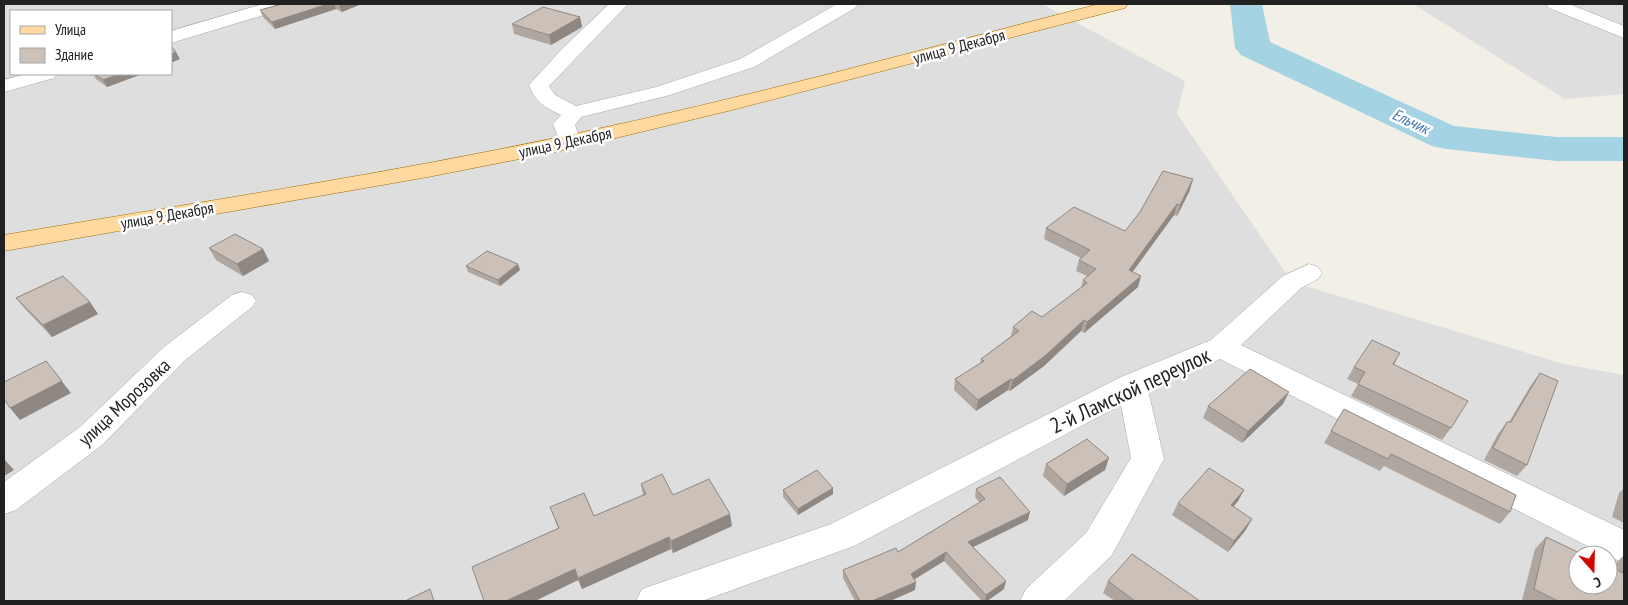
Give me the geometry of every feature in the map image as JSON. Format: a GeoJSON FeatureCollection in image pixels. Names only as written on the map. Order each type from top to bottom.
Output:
{"type":"FeatureCollection","features":[{"type":"Feature","properties":{"kind":"main road","name":"улица 9 Декабря"},"geometry":{"type":"LineString","coordinates":[[4,243],[428,170],[570,142],[725,106],[1111,6]]}},
{"type":"Feature","properties":{"kind":"street"},"geometry":{"type":"LineString","coordinates":[[172,37],[281,4]]}},
{"type":"Feature","properties":{"kind":"street"},"geometry":{"type":"LineString","coordinates":[[574,113],[541,94],[539,85],[619,4]]}},
{"type":"Feature","properties":{"kind":"street"},"geometry":{"type":"LineString","coordinates":[[570,142],[564,124],[574,113],[662,91],[747,63],[849,4]]}},
{"type":"Feature","properties":{"kind":"street"},"geometry":{"type":"LineString","coordinates":[[1555,4],[1624,33]]}},
{"type":"Feature","properties":{"kind":"street"},"geometry":{"type":"LineString","coordinates":[[4,86],[43,75]]}},
{"type":"Feature","properties":{"kind":"street"},"geometry":{"type":"LineString","coordinates":[[1221,347],[1292,282],[1310,273]]}},
{"type":"Feature","properties":{"kind":"street","name":"улица Морозовка"},"geometry":{"type":"LineString","coordinates":[[4,500],[91,436],[174,354],[242,300]]}},
{"type":"Feature","properties":{"kind":"street","name":"2-й Ламской переулок"},"geometry":{"type":"LineString","coordinates":[[654,601],[842,536],[1132,385],[1221,347],[1624,547]]}},
{"type":"Feature","properties":{"kind":"street"},"geometry":{"type":"LineString","coordinates":[[1039,601],[1099,544],[1148,459],[1132,385]]}},
{"type":"Feature","properties":{"kind":"shaded area"},"geometry":{"type":"Polygon","coordinates":[[[4,4],[1042,4],[1185,81],[1177,114],[1292,282],[1564,364],[1624,375],[1624,601],[4,601],[4,4]]]}},
{"type":"Feature","properties":{"kind":"shaded area"},"geometry":{"type":"Polygon","coordinates":[[[1413,4],[1624,4],[1624,94],[1565,99],[1413,4]]]}},
{"type":"Feature","properties":{"kind":"building"},"geometry":{"type":"Polygon","coordinates":[[[282,4],[328,4],[272,22],[260,10],[282,4]]]}},
{"type":"Feature","properties":{"kind":"building"},"geometry":{"type":"Polygon","coordinates":[[[543,7],[580,17],[549,35],[512,24],[543,7]]]}},
{"type":"Feature","properties":{"kind":"building"},"geometry":{"type":"Polygon","coordinates":[[[96,75],[116,75],[103,80],[96,75]]]}},
{"type":"Feature","properties":{"kind":"building"},"geometry":{"type":"Polygon","coordinates":[[[1163,171],[1193,179],[1180,205],[1177,204],[1129,270],[1141,276],[1087,322],[1084,320],[1046,355],[1013,380],[1011,379],[978,400],[955,379],[984,361],[981,359],[1019,331],[1013,327],[1032,311],[1042,317],[1087,283],[1083,280],[1096,269],[1079,260],[1090,250],[1046,228],[1074,207],[1125,231],[1140,212],[1163,171]]]}},
{"type":"Feature","properties":{"kind":"building"},"geometry":{"type":"Polygon","coordinates":[[[235,234],[263,249],[237,264],[209,248],[235,234]]]}},
{"type":"Feature","properties":{"kind":"building"},"geometry":{"type":"Polygon","coordinates":[[[487,251],[518,264],[498,280],[466,266],[487,251]]]}},
{"type":"Feature","properties":{"kind":"building"},"geometry":{"type":"Polygon","coordinates":[[[63,276],[90,302],[43,325],[16,298],[63,276]]]}},
{"type":"Feature","properties":{"kind":"building"},"geometry":{"type":"Polygon","coordinates":[[[1372,340],[1400,353],[1393,364],[1468,401],[1451,428],[1358,384],[1365,372],[1354,367],[1372,340]]]}},
{"type":"Feature","properties":{"kind":"building"},"geometry":{"type":"Polygon","coordinates":[[[46,361],[62,381],[10,408],[4,399],[4,382],[46,361]]]}},
{"type":"Feature","properties":{"kind":"building"},"geometry":{"type":"Polygon","coordinates":[[[1250,369],[1289,392],[1248,431],[1208,406],[1250,369]]]}},
{"type":"Feature","properties":{"kind":"building"},"geometry":{"type":"Polygon","coordinates":[[[1540,373],[1558,381],[1527,465],[1493,448],[1507,422],[1511,422],[1540,373]]]}},
{"type":"Feature","properties":{"kind":"building"},"geometry":{"type":"Polygon","coordinates":[[[1344,409],[1516,495],[1510,512],[1391,454],[1388,459],[1331,431],[1344,409]]]}},
{"type":"Feature","properties":{"kind":"building"},"geometry":{"type":"Polygon","coordinates":[[[1087,439],[1109,458],[1067,484],[1046,464],[1087,439]]]}},
{"type":"Feature","properties":{"kind":"building"},"geometry":{"type":"Polygon","coordinates":[[[1209,468],[1244,490],[1231,505],[1252,519],[1234,541],[1178,503],[1209,468]]]}},
{"type":"Feature","properties":{"kind":"building"},"geometry":{"type":"Polygon","coordinates":[[[817,470],[833,488],[798,509],[783,490],[817,470]]]}},
{"type":"Feature","properties":{"kind":"building"},"geometry":{"type":"Polygon","coordinates":[[[662,474],[673,495],[709,479],[730,514],[671,541],[669,537],[578,578],[575,569],[506,601],[484,601],[472,567],[559,528],[550,507],[584,493],[594,516],[646,494],[641,484],[662,474]]]}},
{"type":"Feature","properties":{"kind":"building"},"geometry":{"type":"Polygon","coordinates":[[[1000,477],[1030,512],[968,542],[1006,581],[986,595],[946,552],[911,574],[916,582],[872,601],[860,601],[843,570],[896,548],[898,552],[985,499],[976,489],[1000,477]]]}},
{"type":"Feature","properties":{"kind":"building"},"geometry":{"type":"Polygon","coordinates":[[[1546,537],[1568,547],[1568,595],[1618,595],[1618,571],[1623,573],[1624,560],[1624,601],[1558,601],[1534,589],[1546,537]]]}},
{"type":"Feature","properties":{"kind":"building"},"geometry":{"type":"Polygon","coordinates":[[[1132,554],[1200,601],[1135,601],[1108,581],[1132,554]]]}},
{"type":"Feature","properties":{"kind":"building"},"geometry":{"type":"Polygon","coordinates":[[[430,589],[434,601],[405,601],[430,589]]]}},
{"type":"Feature","properties":{"kind":"waterway","name":"Ельчик"},"geometry":{"type":"LineString","coordinates":[[1246,4],[1253,48],[1446,137],[1557,149],[1624,149]]}}]}
